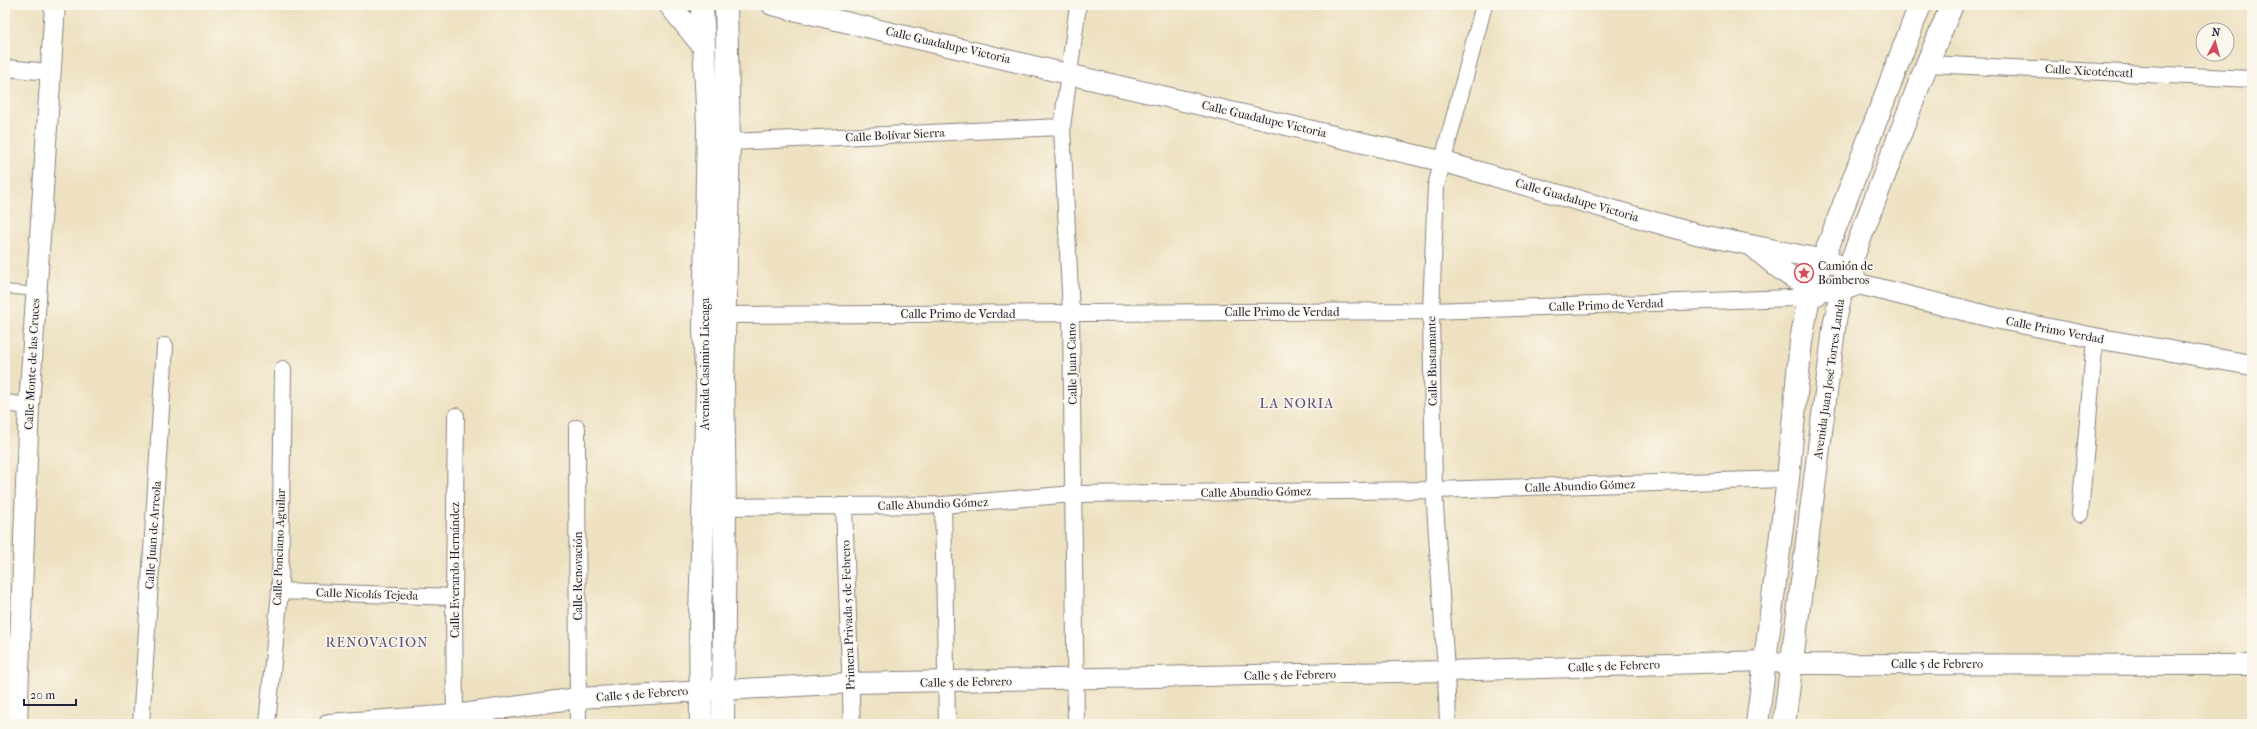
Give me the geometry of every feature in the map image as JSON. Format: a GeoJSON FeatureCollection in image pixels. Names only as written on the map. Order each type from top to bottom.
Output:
{"type":"FeatureCollection","features":[{"type":"Feature","properties":{"kind":"main road"},"geometry":{"type":"LineString","coordinates":[[670,5],[704,47]]}},
{"type":"Feature","properties":{"kind":"main road","name":"Avenida Casimiro Liceaga"},"geometry":{"type":"LineString","coordinates":[[700,724],[700,616],[707,388],[704,330],[708,127],[702,5]]}},
{"type":"Feature","properties":{"kind":"main road","name":"Avenida Casimiro Liceaga"},"geometry":{"type":"LineString","coordinates":[[724,724],[725,507],[723,380],[729,142],[726,5]]}},
{"type":"Feature","properties":{"kind":"main road"},"geometry":{"type":"LineString","coordinates":[[1757,724],[1788,479],[1801,341],[1810,292],[1824,260],[1920,5]]}},
{"type":"Feature","properties":{"kind":"main road","name":"Avenida Juan José Torres Landa"},"geometry":{"type":"LineString","coordinates":[[1784,724],[1835,321],[1927,64],[1952,5]]}},
{"type":"Feature","properties":{"kind":"street","name":"Calle Monte de las Cruces"},"geometry":{"type":"LineString","coordinates":[[17,724],[29,406],[54,5]]}},
{"type":"Feature","properties":{"kind":"street","name":"Calle Juan Cano"},"geometry":{"type":"LineString","coordinates":[[1076,724],[1071,313],[1062,127],[1078,5]]}},
{"type":"Feature","properties":{"kind":"street","name":"Calle Bustamante"},"geometry":{"type":"LineString","coordinates":[[1448,724],[1434,490],[1431,311],[1436,186],[1441,161],[1484,5]]}},
{"type":"Feature","properties":{"kind":"street","name":"Calle Guadalupe Victoria"},"geometry":{"type":"LineString","coordinates":[[782,6],[1441,161],[1696,234],[1824,260],[1847,286]]}},
{"type":"Feature","properties":{"kind":"street","name":"Calle Xicoténcatl"},"geometry":{"type":"LineString","coordinates":[[1927,64],[2252,79]]}},
{"type":"Feature","properties":{"kind":"street"},"geometry":{"type":"LineString","coordinates":[[5,68],[50,72]]}},
{"type":"Feature","properties":{"kind":"street","name":"Calle Bolívar Sierra"},"geometry":{"type":"LineString","coordinates":[[729,142],[1062,127]]}},
{"type":"Feature","properties":{"kind":"street","name":"Calle Guadalupe Victoria"},"geometry":{"type":"LineString","coordinates":[[1752,246],[1779,270],[1810,292],[1847,286]]}},
{"type":"Feature","properties":{"kind":"street","name":"Calle Primo Verdad"},"geometry":{"type":"LineString","coordinates":[[1847,286],[2095,338],[2252,365]]}},
{"type":"Feature","properties":{"kind":"street","name":"Calle Primo de Verdad"},"geometry":{"type":"LineString","coordinates":[[724,315],[1431,311],[1776,299],[1810,292]]}},
{"type":"Feature","properties":{"kind":"street"},"geometry":{"type":"LineString","coordinates":[[2080,514],[2095,338]]}},
{"type":"Feature","properties":{"kind":"street","name":"Calle Juan de Arreola"},"geometry":{"type":"LineString","coordinates":[[141,724],[165,346]]}},
{"type":"Feature","properties":{"kind":"street","name":"Calle Ponciano Aguilar"},"geometry":{"type":"LineString","coordinates":[[267,724],[280,591],[283,369]]}},
{"type":"Feature","properties":{"kind":"street"},"geometry":{"type":"LineString","coordinates":[[5,403],[29,406]]}},
{"type":"Feature","properties":{"kind":"street","name":"Calle Everardo Hernández"},"geometry":{"type":"LineString","coordinates":[[455,720],[454,597],[456,416]]}},
{"type":"Feature","properties":{"kind":"street","name":"Calle Renovación"},"geometry":{"type":"LineString","coordinates":[[577,428],[578,724]]}},
{"type":"Feature","properties":{"kind":"street","name":"Calle Abundio Gómez"},"geometry":{"type":"LineString","coordinates":[[725,507],[943,506],[1074,494],[1434,490],[1788,479]]}},
{"type":"Feature","properties":{"kind":"street","name":"Primera Privada 5 de Febrero"},"geometry":{"type":"LineString","coordinates":[[844,506],[852,724]]}},
{"type":"Feature","properties":{"kind":"street"},"geometry":{"type":"LineString","coordinates":[[943,506],[947,724]]}},
{"type":"Feature","properties":{"kind":"street","name":"Calle Nicolás Tejeda"},"geometry":{"type":"LineString","coordinates":[[280,591],[454,597]]}},
{"type":"Feature","properties":{"kind":"street","name":"Calle 5 de Febrero"},"geometry":{"type":"LineString","coordinates":[[342,723],[455,720],[578,698],[700,690],[723,691],[851,683],[1446,671],[1764,661],[1792,664],[2252,665]]}},
{"type":"Feature","properties":{"kind":"lane"},"geometry":{"type":"LineString","coordinates":[[5,289],[36,292]]}},
{"type":"Feature","properties":{"kind":"place","name":"Camión de Bomberos"},"geometry":{"type":"Point","coordinates":[1804,273]}},
{"type":"Feature","properties":{"kind":"district","name":"LA NORIA"},"geometry":{"type":"Point","coordinates":[1297,403]}},
{"type":"Feature","properties":{"kind":"district","name":"RENOVACION"},"geometry":{"type":"Point","coordinates":[377,642]}}]}
